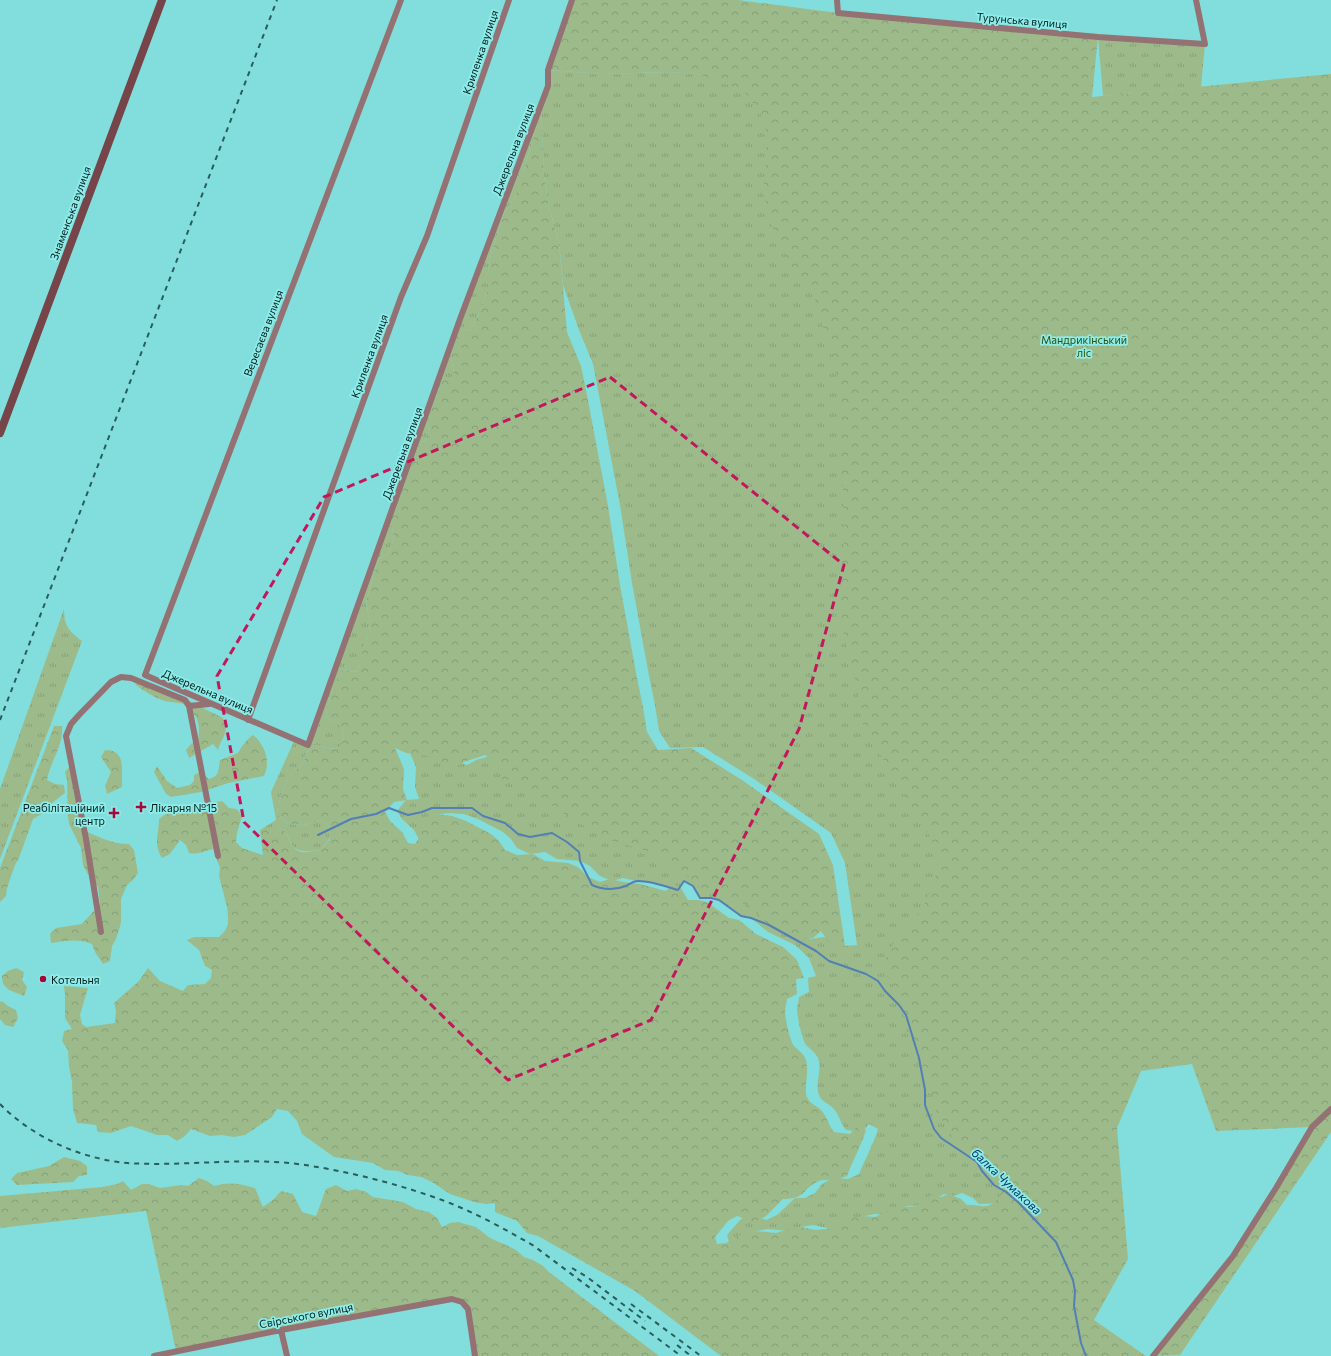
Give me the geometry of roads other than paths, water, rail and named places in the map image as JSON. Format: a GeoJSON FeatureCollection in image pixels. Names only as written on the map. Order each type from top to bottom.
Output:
{"type":"FeatureCollection","features":[{"type":"Feature","properties":{"kind":"main road","name":"Знаменська вулиця"},"geometry":{"type":"LineString","coordinates":[[0,433],[162,0]]}},
{"type":"Feature","properties":{"kind":"street","name":"Вересаєва вулиця"},"geometry":{"type":"LineString","coordinates":[[145,674],[401,0]]}},
{"type":"Feature","properties":{"kind":"street","name":"Криленка вулиця"},"geometry":{"type":"LineString","coordinates":[[248,720],[399,304],[427,236],[508,0]]}},
{"type":"Feature","properties":{"kind":"street","name":"Джерельна вулиця"},"geometry":{"type":"LineString","coordinates":[[145,674],[308,745],[460,319],[548,86],[548,70],[572,0]]}},
{"type":"Feature","properties":{"kind":"street","name":"Турунська вулиця"},"geometry":{"type":"LineString","coordinates":[[837,0],[838,13],[1098,37],[1205,44],[1196,0]]}},
{"type":"Feature","properties":{"kind":"street"},"geometry":{"type":"LineString","coordinates":[[101,932],[86,839],[66,736],[71,724],[111,682],[121,678],[131,678],[185,700],[189,706],[218,856]]}},
{"type":"Feature","properties":{"kind":"street"},"geometry":{"type":"LineString","coordinates":[[189,706],[211,704]]}},
{"type":"Feature","properties":{"kind":"street"},"geometry":{"type":"LineString","coordinates":[[1153,1356],[1233,1256],[1312,1127],[1331,1109]]}},
{"type":"Feature","properties":{"kind":"street","name":"Свірського вулиця"},"geometry":{"type":"LineString","coordinates":[[154,1356],[282,1330],[452,1299],[462,1302],[468,1309],[475,1356]]}},
{"type":"Feature","properties":{"kind":"street"},"geometry":{"type":"LineString","coordinates":[[282,1330],[287,1356]]}},
{"type":"Feature","properties":{"kind":"waterway","name":"балка Чумакова"},"geometry":{"type":"LineString","coordinates":[[318,835],[351,819],[376,814],[389,808],[408,815],[432,808],[472,808],[483,816],[505,823],[518,834],[530,837],[552,833],[567,842],[579,852],[580,861],[592,885],[605,889],[613,889],[638,881],[643,881],[678,890],[684,881],[693,886],[700,898],[719,900],[741,916],[769,925],[816,951],[829,961],[866,974],[878,981],[906,1015],[919,1058],[925,1090],[925,1105],[934,1129],[941,1138],[977,1162],[982,1171],[994,1185],[1006,1192],[1018,1202],[1056,1242],[1073,1280],[1075,1291],[1074,1306],[1081,1343],[1086,1356]]}},
{"type":"Feature","properties":{"kind":"railway"},"geometry":{"type":"LineString","coordinates":[[0,720],[277,0]]}},
{"type":"Feature","properties":{"kind":"railway"},"geometry":{"type":"LineString","coordinates":[[0,1104],[27,1127],[42,1136],[75,1151],[110,1161],[149,1164],[238,1161],[283,1162],[340,1171],[374,1179],[442,1200],[489,1221],[534,1246],[681,1356]]}},
{"type":"Feature","properties":{"kind":"railway"},"geometry":{"type":"LineString","coordinates":[[572,1268],[587,1277],[645,1321]]}},
{"type":"Feature","properties":{"kind":"railway"},"geometry":{"type":"LineString","coordinates":[[631,1304],[701,1356]]}},
{"type":"Feature","properties":{"kind":"railway"},"geometry":{"type":"LineString","coordinates":[[677,1345],[691,1356]]}},
{"type":"Feature","properties":{"kind":"place","name":"Лікарня №15"},"geometry":{"type":"Point","coordinates":[141,807]}},
{"type":"Feature","properties":{"kind":"place","name":"Реабілітаційний центр"},"geometry":{"type":"Point","coordinates":[114,813]}},
{"type":"Feature","properties":{"kind":"place","name":"Котельня"},"geometry":{"type":"Point","coordinates":[43,979]}},
{"type":"Feature","properties":{"kind":"park label","name":"Мандрикінський ліс"},"geometry":{"type":"Point","coordinates":[1084,345]}}]}
